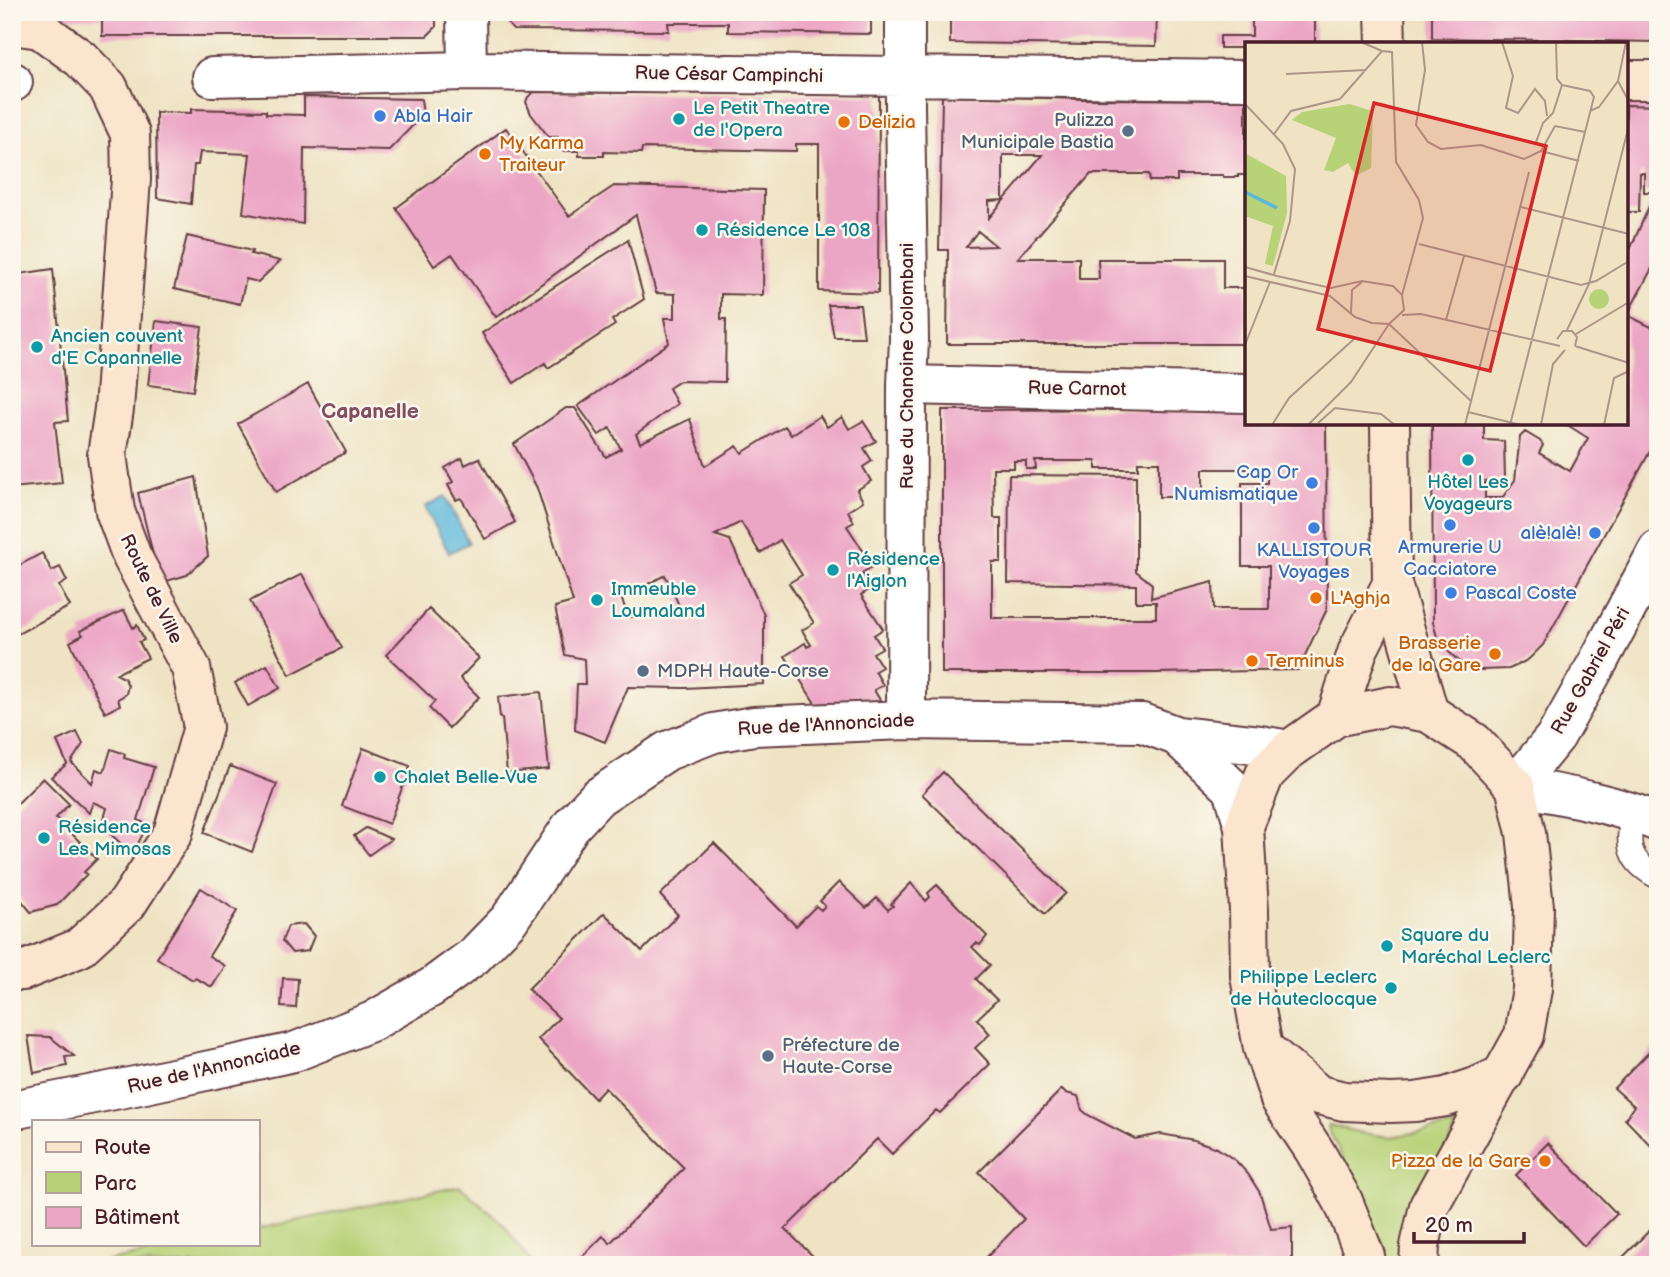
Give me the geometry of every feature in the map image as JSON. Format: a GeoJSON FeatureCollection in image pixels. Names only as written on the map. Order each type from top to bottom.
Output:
{"type":"FeatureCollection","features":[{"type":"Feature","properties":{"kind":"main road"},"geometry":{"type":"LineString","coordinates":[[1385,12],[1386,42]]}},
{"type":"Feature","properties":{"kind":"main road","name":"Route de Ville"},"geometry":{"type":"LineString","coordinates":[[12,971],[23,971],[79,948],[127,904],[173,833],[203,727],[191,668],[132,557],[115,511],[107,455],[114,409],[131,179],[130,134],[108,87],[81,60],[31,22]]}},
{"type":"Feature","properties":{"kind":"main road"},"geometry":{"type":"LineString","coordinates":[[1628,80],[1658,80]]}},
{"type":"Feature","properties":{"kind":"main road"},"geometry":{"type":"LineString","coordinates":[[1390,425],[1392,584],[1429,713]]}},
{"type":"Feature","properties":{"kind":"main road"},"geometry":{"type":"LineString","coordinates":[[1336,717],[1358,650],[1392,584]]}},
{"type":"Feature","properties":{"kind":"main road"},"geometry":{"type":"LineString","coordinates":[[1366,1265],[1365,1256],[1343,1201],[1314,1150],[1280,1099],[1263,1048],[1250,976],[1244,827],[1265,774],[1289,750],[1336,717],[1391,706],[1429,713],[1474,742],[1515,786],[1526,833],[1534,907],[1532,989],[1524,1035],[1429,1206],[1420,1246],[1419,1265]]}},
{"type":"Feature","properties":{"kind":"main road"},"geometry":{"type":"LineString","coordinates":[[1263,1048],[1319,1095],[1344,1101],[1391,1103],[1446,1097],[1504,1074]]}},
{"type":"Feature","properties":{"kind":"street"},"geometry":{"type":"LineString","coordinates":[[466,12],[467,71]]}},
{"type":"Feature","properties":{"kind":"street","name":"Rue du Chanoine Colombani"},"geometry":{"type":"LineString","coordinates":[[905,12],[909,338],[906,720]]}},
{"type":"Feature","properties":{"kind":"street","name":"Rue César Campinchi"},"geometry":{"type":"LineString","coordinates":[[212,77],[467,71],[1245,80]]}},
{"type":"Feature","properties":{"kind":"street","name":"Rue Carnot"},"geometry":{"type":"LineString","coordinates":[[907,385],[1245,393]]}},
{"type":"Feature","properties":{"kind":"street","name":"Rue Gabriel Péri"},"geometry":{"type":"LineString","coordinates":[[1515,786],[1556,736],[1658,550]]}},
{"type":"Feature","properties":{"kind":"street","name":"Rue de l'Annonciade"},"geometry":{"type":"LineString","coordinates":[[12,1110],[294,1052],[373,1021],[432,986],[474,956],[509,920],[572,825],[598,797],[667,751],[714,733],[754,726],[906,720],[1142,723],[1177,736],[1289,750]]}},
{"type":"Feature","properties":{"kind":"street","name":"Rue de l'Annonciade"},"geometry":{"type":"LineString","coordinates":[[1177,736],[1233,789],[1244,827]]}},
{"type":"Feature","properties":{"kind":"street"},"geometry":{"type":"LineString","coordinates":[[1515,786],[1592,801],[1645,817]]}},
{"type":"Feature","properties":{"kind":"lane"},"geometry":{"type":"LineString","coordinates":[[1645,817],[1628,840],[1634,858],[1647,872],[1658,877]]}},
{"type":"Feature","properties":{"kind":"green space"},"geometry":{"type":"Polygon","coordinates":[[[1328,1125],[1390,1137],[1456,1126],[1407,1265],[1381,1265],[1354,1186],[1328,1125]]]}},
{"type":"Feature","properties":{"kind":"green space"},"geometry":{"type":"Polygon","coordinates":[[[460,1186],[502,1223],[533,1265],[91,1265],[181,1246],[259,1246],[259,1229],[460,1186]]]}},
{"type":"Feature","properties":{"kind":"water"},"geometry":{"type":"Polygon","coordinates":[[[445,496],[469,543],[449,553],[425,507],[445,496]]]}},
{"type":"Feature","properties":{"kind":"building"},"geometry":{"type":"Polygon","coordinates":[[[65,12],[436,12],[436,27],[427,36],[102,36],[102,18],[64,18],[65,12]]]}},
{"type":"Feature","properties":{"kind":"building"},"geometry":{"type":"Polygon","coordinates":[[[504,12],[871,12],[871,34],[728,32],[728,23],[668,23],[669,31],[513,30],[504,19],[504,12]]]}},
{"type":"Feature","properties":{"kind":"building"},"geometry":{"type":"Polygon","coordinates":[[[950,12],[1157,12],[1156,46],[950,43],[950,12]]]}},
{"type":"Feature","properties":{"kind":"building"},"geometry":{"type":"Polygon","coordinates":[[[1252,12],[1315,12],[1315,42],[1245,42],[1245,48],[1220,48],[1220,36],[1252,36],[1252,12]]]}},
{"type":"Feature","properties":{"kind":"building"},"geometry":{"type":"Polygon","coordinates":[[[1432,12],[1658,12],[1658,42],[1432,38],[1432,12]]]}},
{"type":"Feature","properties":{"kind":"building"},"geometry":{"type":"Polygon","coordinates":[[[534,92],[879,95],[878,293],[819,291],[819,144],[796,144],[796,151],[642,148],[641,153],[604,152],[604,156],[579,156],[579,151],[563,151],[559,148],[558,137],[549,137],[531,114],[526,102],[534,92]]]}},
{"type":"Feature","properties":{"kind":"building"},"geometry":{"type":"Polygon","coordinates":[[[942,96],[1245,100],[1245,175],[1177,175],[1177,181],[1150,181],[1149,174],[1091,174],[1018,258],[1079,258],[1079,279],[1099,279],[1098,259],[1223,259],[1223,288],[1245,288],[1245,344],[947,344],[948,250],[939,250],[942,96]],[[1003,155],[1003,200],[989,201],[989,218],[1042,155],[1003,155]],[[978,231],[966,247],[996,246],[978,231]]]}},
{"type":"Feature","properties":{"kind":"building"},"geometry":{"type":"Polygon","coordinates":[[[304,97],[421,99],[423,115],[389,150],[304,148],[303,224],[243,213],[250,154],[200,152],[198,165],[194,165],[191,204],[157,198],[156,112],[191,113],[191,109],[304,115],[304,97]]]}},
{"type":"Feature","properties":{"kind":"building"},"geometry":{"type":"Polygon","coordinates":[[[1628,105],[1658,106],[1658,257],[1628,313],[1628,254],[1651,202],[1651,192],[1644,192],[1644,173],[1640,173],[1639,212],[1628,212],[1628,105]]]}},
{"type":"Feature","properties":{"kind":"building"},"geometry":{"type":"Polygon","coordinates":[[[506,128],[569,216],[614,186],[764,190],[763,295],[721,294],[721,319],[726,319],[725,382],[680,381],[669,388],[677,404],[636,434],[640,443],[690,419],[705,466],[737,446],[742,453],[785,426],[791,435],[820,416],[827,427],[842,417],[849,429],[863,421],[876,441],[864,448],[872,461],[863,467],[871,481],[857,490],[863,501],[848,511],[854,522],[847,526],[873,566],[862,573],[872,588],[861,595],[883,629],[874,635],[882,648],[873,653],[882,667],[875,671],[883,685],[874,690],[880,700],[853,717],[820,711],[785,656],[805,643],[807,647],[811,645],[802,630],[814,623],[789,583],[802,575],[780,540],[760,553],[741,522],[715,535],[730,540],[764,615],[764,684],[684,688],[628,687],[605,742],[575,730],[577,684],[585,684],[584,659],[565,655],[555,607],[573,602],[537,488],[514,444],[566,408],[575,408],[606,457],[621,449],[610,428],[599,435],[578,406],[669,343],[664,318],[675,318],[675,294],[656,293],[636,215],[496,317],[452,254],[434,266],[396,208],[506,128]],[[665,575],[621,598],[629,617],[684,616],[665,575]]]}},
{"type":"Feature","properties":{"kind":"building"},"geometry":{"type":"Polygon","coordinates":[[[187,236],[252,251],[251,254],[280,261],[258,282],[246,279],[240,304],[174,289],[187,236]]]}},
{"type":"Feature","properties":{"kind":"building"},"geometry":{"type":"Polygon","coordinates":[[[628,240],[644,299],[612,320],[615,325],[548,368],[545,363],[514,383],[482,333],[628,240]]]}},
{"type":"Feature","properties":{"kind":"building","name":"Ancien couvent d'E Capannelle"},"geometry":{"type":"Polygon","coordinates":[[[53,269],[68,421],[55,422],[62,483],[12,488],[12,275],[53,269]]]}},
{"type":"Feature","properties":{"kind":"building"},"geometry":{"type":"Polygon","coordinates":[[[828,305],[860,305],[864,337],[834,337],[828,305]]]}},
{"type":"Feature","properties":{"kind":"building"},"geometry":{"type":"Polygon","coordinates":[[[1628,316],[1653,328],[1658,319],[1658,437],[1543,645],[1529,659],[1509,669],[1481,670],[1461,663],[1437,637],[1433,622],[1432,425],[1484,425],[1484,440],[1504,441],[1505,480],[1485,481],[1485,498],[1502,498],[1515,480],[1520,437],[1525,432],[1543,445],[1539,453],[1570,471],[1588,438],[1568,425],[1628,425],[1628,316]]]}},
{"type":"Feature","properties":{"kind":"building"},"geometry":{"type":"Polygon","coordinates":[[[156,321],[202,327],[193,391],[148,385],[156,321]]]}},
{"type":"Feature","properties":{"kind":"building"},"geometry":{"type":"Polygon","coordinates":[[[308,384],[346,452],[276,492],[238,424],[308,384]]]}},
{"type":"Feature","properties":{"kind":"building"},"geometry":{"type":"Polygon","coordinates":[[[1245,409],[1245,425],[1326,425],[1327,609],[1298,670],[942,673],[942,410],[1245,409]],[[1014,461],[1014,468],[993,468],[994,518],[1001,518],[1001,562],[992,562],[992,618],[1156,618],[1156,602],[1136,602],[1136,585],[1008,583],[1009,475],[1136,476],[1136,571],[1152,584],[1151,598],[1213,582],[1214,609],[1269,609],[1269,566],[1242,566],[1242,483],[1267,483],[1267,469],[1203,469],[1203,497],[1159,497],[1159,462],[1138,462],[1138,469],[1096,469],[1096,461],[1035,461],[1036,469],[1026,469],[1026,461],[1014,461]]]}},
{"type":"Feature","properties":{"kind":"building"},"geometry":{"type":"Polygon","coordinates":[[[462,458],[465,465],[479,458],[515,522],[485,539],[461,498],[456,500],[448,485],[453,482],[445,468],[462,458]]]}},
{"type":"Feature","properties":{"kind":"building"},"geometry":{"type":"Polygon","coordinates":[[[196,477],[208,556],[187,575],[160,583],[138,493],[196,477]]]}},
{"type":"Feature","properties":{"kind":"building"},"geometry":{"type":"Polygon","coordinates":[[[42,553],[52,571],[60,567],[67,581],[59,586],[70,606],[16,635],[12,628],[12,569],[42,553]]]}},
{"type":"Feature","properties":{"kind":"building"},"geometry":{"type":"Polygon","coordinates":[[[302,574],[342,648],[290,675],[250,601],[302,574]]]}},
{"type":"Feature","properties":{"kind":"building"},"geometry":{"type":"Polygon","coordinates":[[[429,609],[479,658],[460,678],[479,697],[449,728],[429,708],[435,701],[386,655],[429,609]]]}},
{"type":"Feature","properties":{"kind":"building"},"geometry":{"type":"Polygon","coordinates":[[[124,610],[133,628],[137,625],[144,640],[139,642],[148,658],[116,674],[124,678],[128,685],[126,694],[118,699],[120,705],[105,713],[70,642],[83,635],[80,631],[124,610]]]}},
{"type":"Feature","properties":{"kind":"building"},"geometry":{"type":"Polygon","coordinates":[[[267,665],[280,688],[248,706],[235,683],[267,665]]]}},
{"type":"Feature","properties":{"kind":"building"},"geometry":{"type":"Polygon","coordinates":[[[541,692],[549,769],[507,773],[498,697],[541,692]]]}},
{"type":"Feature","properties":{"kind":"building"},"geometry":{"type":"Polygon","coordinates":[[[77,732],[83,744],[71,762],[92,783],[96,769],[104,772],[111,749],[125,754],[124,758],[154,767],[138,820],[148,825],[132,854],[102,826],[107,808],[93,802],[89,813],[51,777],[67,764],[57,741],[77,732]]]}},
{"type":"Feature","properties":{"kind":"building","name":"Chalet Belle-Vue"},"geometry":{"type":"Polygon","coordinates":[[[363,748],[410,766],[389,824],[342,806],[363,748]]]}},
{"type":"Feature","properties":{"kind":"building"},"geometry":{"type":"Polygon","coordinates":[[[230,766],[277,784],[252,852],[204,833],[230,766]]]}},
{"type":"Feature","properties":{"kind":"building"},"geometry":{"type":"Polygon","coordinates":[[[943,772],[1066,893],[1045,914],[922,794],[943,772]]]}},
{"type":"Feature","properties":{"kind":"building","name":"Résidence Les Mimosas"},"geometry":{"type":"Polygon","coordinates":[[[43,778],[69,804],[56,818],[97,859],[84,872],[87,874],[57,905],[31,912],[12,889],[12,809],[43,778]]]}},
{"type":"Feature","properties":{"kind":"building"},"geometry":{"type":"Polygon","coordinates":[[[366,828],[391,839],[369,855],[354,836],[366,828]]]}},
{"type":"Feature","properties":{"kind":"building","name":"Préfecture de Haute-Corse"},"geometry":{"type":"Polygon","coordinates":[[[714,843],[796,926],[816,906],[821,910],[825,906],[820,901],[839,882],[866,908],[877,898],[888,910],[911,883],[926,901],[930,897],[928,893],[937,885],[987,936],[980,945],[976,943],[972,947],[990,965],[976,979],[997,1000],[977,1019],[990,1034],[975,1048],[990,1064],[940,1113],[936,1110],[892,1154],[877,1139],[785,1229],[822,1265],[574,1265],[603,1236],[610,1243],[684,1168],[605,1088],[595,1099],[538,1039],[559,1018],[528,989],[604,913],[642,951],[678,915],[660,895],[714,843]]]}},
{"type":"Feature","properties":{"kind":"building"},"geometry":{"type":"Polygon","coordinates":[[[201,888],[237,911],[209,956],[225,966],[212,987],[195,978],[193,980],[157,958],[201,888]]]}},
{"type":"Feature","properties":{"kind":"building"},"geometry":{"type":"Polygon","coordinates":[[[304,924],[314,936],[308,951],[292,953],[282,941],[288,926],[304,924]]]}},
{"type":"Feature","properties":{"kind":"building"},"geometry":{"type":"Polygon","coordinates":[[[283,978],[298,979],[296,1008],[281,1007],[283,978]]]}},
{"type":"Feature","properties":{"kind":"building"},"geometry":{"type":"Polygon","coordinates":[[[28,1036],[50,1037],[74,1056],[65,1057],[67,1066],[34,1073],[28,1036]]]}},
{"type":"Feature","properties":{"kind":"building"},"geometry":{"type":"Polygon","coordinates":[[[1658,1043],[1658,1153],[1625,1119],[1634,1106],[1614,1088],[1658,1043]]]}},
{"type":"Feature","properties":{"kind":"building"},"geometry":{"type":"Polygon","coordinates":[[[1062,1089],[1078,1096],[1082,1110],[1088,1115],[1135,1139],[1161,1134],[1194,1140],[1217,1148],[1236,1161],[1260,1193],[1271,1229],[1292,1227],[1292,1265],[979,1265],[1024,1219],[979,1172],[1062,1089]]]}},
{"type":"Feature","properties":{"kind":"building"},"geometry":{"type":"Polygon","coordinates":[[[1548,1143],[1617,1214],[1584,1246],[1516,1175],[1548,1143]]]}},
{"type":"Feature","properties":{"kind":"building"},"geometry":{"type":"Polygon","coordinates":[[[1658,1222],[1658,1265],[1615,1265],[1658,1222]]]}},
{"type":"Feature","properties":{"kind":"place","name":"Abla Hair"},"geometry":{"type":"Point","coordinates":[380,116]}},
{"type":"Feature","properties":{"kind":"place","name":"Le Petit Theatre de l'Opera"},"geometry":{"type":"Point","coordinates":[679,119]}},
{"type":"Feature","properties":{"kind":"place","name":"Delizia"},"geometry":{"type":"Point","coordinates":[844,122]}},
{"type":"Feature","properties":{"kind":"place","name":"Pulizza Municipale Bastia"},"geometry":{"type":"Point","coordinates":[1128,131]}},
{"type":"Feature","properties":{"kind":"place","name":"My Karma Traiteur"},"geometry":{"type":"Point","coordinates":[485,154]}},
{"type":"Feature","properties":{"kind":"place","name":"Résidence Le 108"},"geometry":{"type":"Point","coordinates":[702,230]}},
{"type":"Feature","properties":{"kind":"place","name":"Ancien couvent d'E Capannelle"},"geometry":{"type":"Point","coordinates":[37,347]}},
{"type":"Feature","properties":{"kind":"place","name":"Hôtel Les Voyageurs"},"geometry":{"type":"Point","coordinates":[1468,460]}},
{"type":"Feature","properties":{"kind":"place","name":"Cap Or Numismatique"},"geometry":{"type":"Point","coordinates":[1312,483]}},
{"type":"Feature","properties":{"kind":"place","name":"Armurerie U Cacciatore"},"geometry":{"type":"Point","coordinates":[1450,525]}},
{"type":"Feature","properties":{"kind":"place","name":"KALLISTOUR Voyages"},"geometry":{"type":"Point","coordinates":[1314,528]}},
{"type":"Feature","properties":{"kind":"place","name":"alè!alè!"},"geometry":{"type":"Point","coordinates":[1595,533]}},
{"type":"Feature","properties":{"kind":"place","name":"Résidence l'Aiglon"},"geometry":{"type":"Point","coordinates":[833,570]}},
{"type":"Feature","properties":{"kind":"place","name":"Pascal Coste"},"geometry":{"type":"Point","coordinates":[1451,593]}},
{"type":"Feature","properties":{"kind":"place","name":"L'Aghja"},"geometry":{"type":"Point","coordinates":[1316,598]}},
{"type":"Feature","properties":{"kind":"place","name":"Immeuble Loumaland"},"geometry":{"type":"Point","coordinates":[597,600]}},
{"type":"Feature","properties":{"kind":"place","name":"Brasserie de la Gare"},"geometry":{"type":"Point","coordinates":[1495,654]}},
{"type":"Feature","properties":{"kind":"place","name":"Terminus"},"geometry":{"type":"Point","coordinates":[1252,661]}},
{"type":"Feature","properties":{"kind":"place","name":"MDPH Haute-Corse"},"geometry":{"type":"Point","coordinates":[643,671]}},
{"type":"Feature","properties":{"kind":"place","name":"Chalet Belle-Vue"},"geometry":{"type":"Point","coordinates":[380,777]}},
{"type":"Feature","properties":{"kind":"place","name":"Résidence Les Mimosas"},"geometry":{"type":"Point","coordinates":[44,838]}},
{"type":"Feature","properties":{"kind":"place","name":"Square du Maréchal Leclerc"},"geometry":{"type":"Point","coordinates":[1387,946]}},
{"type":"Feature","properties":{"kind":"place","name":"Philippe Leclerc de Hauteclocque"},"geometry":{"type":"Point","coordinates":[1391,988]}},
{"type":"Feature","properties":{"kind":"place","name":"Préfecture de Haute-Corse"},"geometry":{"type":"Point","coordinates":[768,1056]}},
{"type":"Feature","properties":{"kind":"place","name":"Pizza de la Gare"},"geometry":{"type":"Point","coordinates":[1545,1161]}},
{"type":"Feature","properties":{"kind":"district","name":"Capanelle"},"geometry":{"type":"Point","coordinates":[370,411]}}]}
